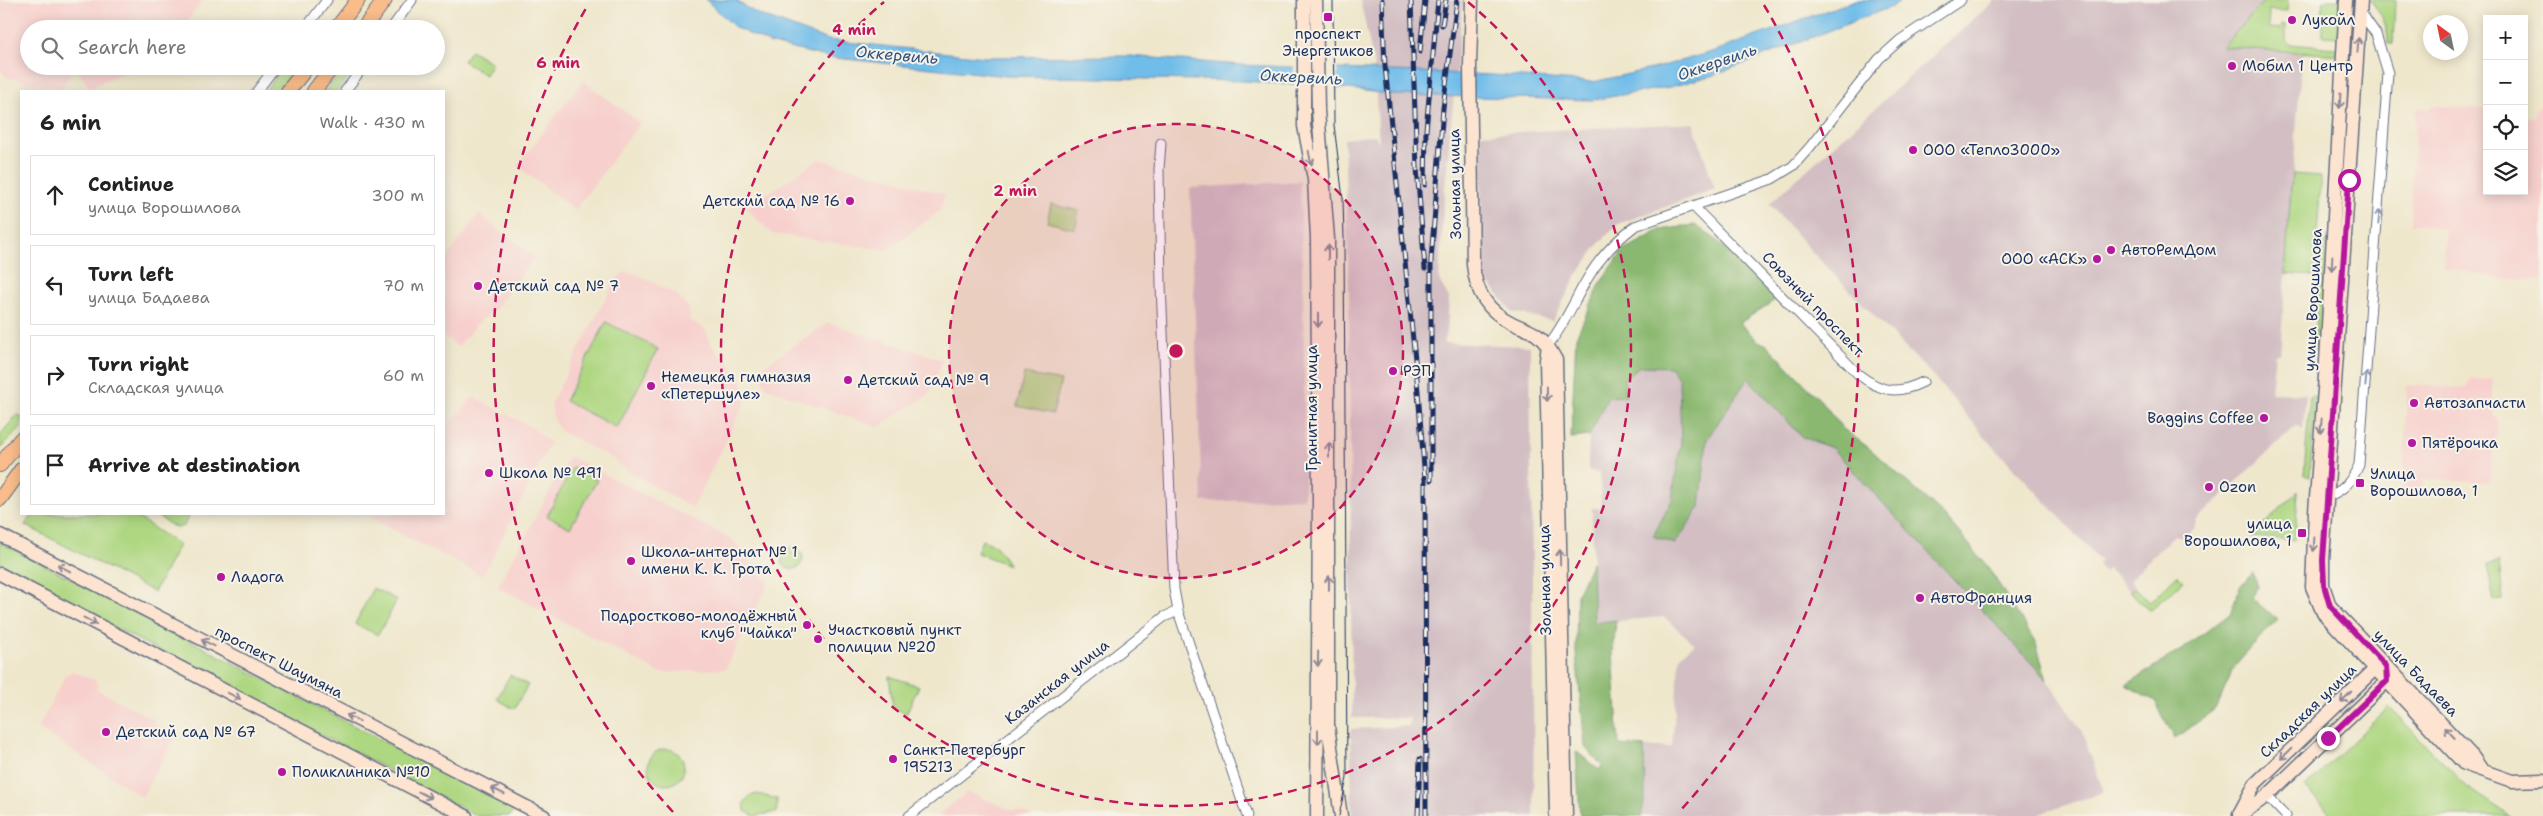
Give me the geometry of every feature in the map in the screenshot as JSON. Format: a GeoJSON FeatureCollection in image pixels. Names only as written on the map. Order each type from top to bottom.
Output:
{"type":"FeatureCollection","features":[{"type":"Feature","properties":{"kind":"main road"},"geometry":{"type":"LineString","coordinates":[[343,20],[358,0]]}},
{"type":"Feature","properties":{"kind":"main road"},"geometry":{"type":"LineString","coordinates":[[370,20],[385,0]]}},
{"type":"Feature","properties":{"kind":"main road"},"geometry":{"type":"LineString","coordinates":[[289,90],[301,75]]}},
{"type":"Feature","properties":{"kind":"main road"},"geometry":{"type":"LineString","coordinates":[[315,90],[326,75]]}},
{"type":"Feature","properties":{"kind":"main road"},"geometry":{"type":"LineString","coordinates":[[0,465],[20,439]]}},
{"type":"Feature","properties":{"kind":"main road"},"geometry":{"type":"LineString","coordinates":[[0,500],[20,471]]}},
{"type":"Feature","properties":{"kind":"street"},"geometry":{"type":"LineString","coordinates":[[312,20],[326,0]]}},
{"type":"Feature","properties":{"kind":"street"},"geometry":{"type":"LineString","coordinates":[[398,20],[412,0]]}},
{"type":"Feature","properties":{"kind":"street","name":"Гранитная улица"},"geometry":{"type":"LineString","coordinates":[[1304,0],[1325,178],[1328,239],[1328,726],[1342,816]]}},
{"type":"Feature","properties":{"kind":"street","name":"Гранитная улица"},"geometry":{"type":"LineString","coordinates":[[1316,0],[1310,40],[1304,126],[1314,179],[1317,239],[1319,501],[1318,816]]}},
{"type":"Feature","properties":{"kind":"street","name":"Зольная улица"},"geometry":{"type":"LineString","coordinates":[[1472,0],[1470,65],[1475,281],[1484,302],[1493,312],[1536,334],[1548,345],[1556,360],[1566,816]]}},
{"type":"Feature","properties":{"kind":"street"},"geometry":{"type":"LineString","coordinates":[[1548,345],[1565,323],[1586,281],[1616,242],[1635,226],[1772,179],[1793,166],[1810,148],[1879,59],[1900,40],[1960,0]]}},
{"type":"Feature","properties":{"kind":"street","name":"улица Ворошилова"},"geometry":{"type":"LineString","coordinates":[[2322,600],[2312,587],[2315,495],[2326,362],[2346,0]]}},
{"type":"Feature","properties":{"kind":"street"},"geometry":{"type":"LineString","coordinates":[[2328,496],[2344,488],[2353,478],[2359,465],[2384,158],[2388,73],[2376,34],[2361,5]]}},
{"type":"Feature","properties":{"kind":"street","name":"улица Ворошилова"},"geometry":{"type":"LineString","coordinates":[[2322,600],[2324,585],[2323,560],[2361,5]]}},
{"type":"Feature","properties":{"kind":"street"},"geometry":{"type":"LineString","coordinates":[[258,90],[269,75]]}},
{"type":"Feature","properties":{"kind":"street"},"geometry":{"type":"LineString","coordinates":[[346,90],[357,75]]}},
{"type":"Feature","properties":{"kind":"street"},"geometry":{"type":"LineString","coordinates":[[1161,143],[1159,169],[1161,285],[1174,589],[1178,611],[1248,816]]}},
{"type":"Feature","properties":{"kind":"street","name":"Союзный проспект"},"geometry":{"type":"LineString","coordinates":[[1694,207],[1870,384],[1890,390],[1902,390],[1923,382]]}},
{"type":"Feature","properties":{"kind":"street","name":"Зольная улица"},"geometry":{"type":"LineString","coordinates":[[1548,345],[1546,370],[1556,816]]}},
{"type":"Feature","properties":{"kind":"street","name":"проспект Шаумяна"},"geometry":{"type":"LineString","coordinates":[[0,535],[542,815]]}},
{"type":"Feature","properties":{"kind":"street"},"geometry":{"type":"LineString","coordinates":[[0,574],[466,816]]}},
{"type":"Feature","properties":{"kind":"street","name":"улица Бадаева"},"geometry":{"type":"LineString","coordinates":[[2322,600],[2323,613],[2381,667],[2482,770]]}},
{"type":"Feature","properties":{"kind":"street","name":"Казанская улица"},"geometry":{"type":"LineString","coordinates":[[909,816],[1164,617],[1178,611]]}},
{"type":"Feature","properties":{"kind":"street"},"geometry":{"type":"LineString","coordinates":[[2381,667],[2387,681]]}},
{"type":"Feature","properties":{"kind":"street","name":"Складская улица"},"geometry":{"type":"LineString","coordinates":[[2238,816],[2255,784],[2381,667]]}},
{"type":"Feature","properties":{"kind":"street","name":"улица Бадаева"},"geometry":{"type":"LineString","coordinates":[[2387,681],[2464,764],[2495,777],[2512,781],[2543,780]]}},
{"type":"Feature","properties":{"kind":"street","name":"Складская улица"},"geometry":{"type":"LineString","coordinates":[[2238,816],[2267,796],[2387,681]]}},
{"type":"Feature","properties":{"kind":"street"},"geometry":{"type":"LineString","coordinates":[[2255,784],[2286,816]]}},
{"type":"Feature","properties":{"kind":"shaded area"},"geometry":{"type":"Polygon","coordinates":[[[0,0],[203,0],[189,20],[20,20],[20,75],[69,75],[61,89],[7,77],[0,70],[0,0]]]}},
{"type":"Feature","properties":{"kind":"shaded area"},"geometry":{"type":"Polygon","coordinates":[[[1360,0],[1463,0],[1443,209],[1439,280],[1449,298],[1447,331],[1443,343],[1530,346],[1534,816],[1352,816],[1351,729],[1409,726],[1410,718],[1352,718],[1349,285],[1344,139],[1375,135],[1379,144],[1374,64],[1360,0]]]}},
{"type":"Feature","properties":{"kind":"shaded area"},"geometry":{"type":"Polygon","coordinates":[[[1995,0],[2265,0],[2223,47],[2302,52],[2280,354],[2275,354],[2271,393],[2306,394],[2303,430],[2296,425],[2197,520],[2194,528],[2184,537],[2174,535],[2130,579],[2135,587],[2131,592],[2108,568],[2104,572],[2098,564],[2101,561],[1994,447],[1933,376],[1812,252],[1769,204],[1995,0]]]}},
{"type":"Feature","properties":{"kind":"shaded area"},"geometry":{"type":"Polygon","coordinates":[[[81,75],[117,75],[90,88],[81,75]]]}},
{"type":"Feature","properties":{"kind":"shaded area"},"geometry":{"type":"Polygon","coordinates":[[[583,81],[640,123],[575,210],[517,166],[583,81]]]}},
{"type":"Feature","properties":{"kind":"shaded area"},"geometry":{"type":"Polygon","coordinates":[[[2543,105],[2543,280],[2504,279],[2443,267],[2446,228],[2411,224],[2416,108],[2428,109],[2435,106],[2483,109],[2483,195],[2528,195],[2528,117],[2534,117],[2536,110],[2543,105]]]}},
{"type":"Feature","properties":{"kind":"shaded area"},"geometry":{"type":"Polygon","coordinates":[[[1693,123],[1715,189],[1618,224],[1600,242],[1577,275],[1553,321],[1512,312],[1482,274],[1481,134],[1693,123]]]}},
{"type":"Feature","properties":{"kind":"shaded area","name":"Детский сад № 16"},"geometry":{"type":"Polygon","coordinates":[[[819,159],[945,194],[940,211],[886,250],[772,234],[746,208],[819,159]]]}},
{"type":"Feature","properties":{"kind":"shaded area"},"geometry":{"type":"Polygon","coordinates":[[[1300,181],[1304,342],[1304,498],[1202,502],[1190,188],[1300,181]]]}},
{"type":"Feature","properties":{"kind":"shaded area","name":"Детский сад № 7"},"geometry":{"type":"Polygon","coordinates":[[[479,214],[535,257],[494,311],[477,324],[458,347],[445,337],[445,260],[479,214]]]}},
{"type":"Feature","properties":{"kind":"shaded area","name":"Немецкая гимназия «Петершуле»"},"geometry":{"type":"Polygon","coordinates":[[[625,272],[634,273],[677,295],[689,308],[690,320],[705,329],[711,345],[739,374],[747,398],[693,508],[626,470],[613,459],[560,431],[554,421],[551,403],[615,280],[625,272]]]}},
{"type":"Feature","properties":{"kind":"shaded area","name":"Детский сад № 9"},"geometry":{"type":"Polygon","coordinates":[[[828,323],[943,360],[929,394],[878,427],[767,388],[756,371],[828,323]]]}},
{"type":"Feature","properties":{"kind":"shaded area"},"geometry":{"type":"Polygon","coordinates":[[[1764,365],[2047,680],[2081,730],[2104,792],[2034,816],[1641,816],[1645,796],[1644,747],[1672,747],[1680,656],[1695,644],[1664,617],[1594,623],[1592,508],[1601,508],[1600,472],[1588,471],[1589,436],[1608,397],[1640,366],[1670,367],[1679,379],[1681,441],[1672,500],[1653,535],[1700,507],[1707,439],[1748,377],[1764,365]]]}},
{"type":"Feature","properties":{"kind":"shaded area"},"geometry":{"type":"Polygon","coordinates":[[[2493,378],[2493,413],[2498,421],[2498,434],[2492,441],[2490,482],[2423,478],[2421,495],[2403,495],[2407,385],[2466,388],[2471,379],[2493,378]]]}},
{"type":"Feature","properties":{"kind":"shaded area","name":"Школа № 491"},"geometry":{"type":"Polygon","coordinates":[[[473,397],[533,428],[550,443],[483,576],[372,519],[376,515],[445,515],[445,431],[473,397]]]}},
{"type":"Feature","properties":{"kind":"shaded area","name":"Школа-интернат № 1 имени К. К. Грота"},"geometry":{"type":"Polygon","coordinates":[[[569,456],[733,540],[769,583],[725,669],[660,673],[497,587],[569,456]]]}},
{"type":"Feature","properties":{"kind":"shaded area","name":"Детский сад № 67"},"geometry":{"type":"Polygon","coordinates":[[[73,671],[96,681],[98,685],[96,689],[155,720],[153,724],[176,735],[142,797],[38,728],[66,675],[73,671]]]}},
{"type":"Feature","properties":{"kind":"shaded area"},"geometry":{"type":"Polygon","coordinates":[[[968,792],[1011,810],[1018,810],[1032,816],[937,816],[968,792]]]}},
{"type":"Feature","properties":{"kind":"green space"},"geometry":{"type":"Polygon","coordinates":[[[2265,0],[2288,0],[2287,11],[2269,10],[2268,28],[2281,29],[2282,25],[2286,25],[2286,40],[2290,44],[2337,48],[2340,55],[2222,47],[2265,0]]]}},
{"type":"Feature","properties":{"kind":"green space"},"geometry":{"type":"Polygon","coordinates":[[[2323,0],[2342,0],[2340,37],[2324,36],[2322,33],[2323,0]]]}},
{"type":"Feature","properties":{"kind":"green space"},"geometry":{"type":"Polygon","coordinates":[[[2370,0],[2395,0],[2393,44],[2388,44],[2384,20],[2370,0]]]}},
{"type":"Feature","properties":{"kind":"green space"},"geometry":{"type":"Polygon","coordinates":[[[471,50],[492,63],[485,75],[463,61],[471,50]]]}},
{"type":"Feature","properties":{"kind":"green space"},"geometry":{"type":"Polygon","coordinates":[[[277,75],[291,75],[279,90],[266,90],[277,75]]]}},
{"type":"Feature","properties":{"kind":"green space"},"geometry":{"type":"Polygon","coordinates":[[[337,75],[350,75],[338,90],[326,90],[337,75]]]}},
{"type":"Feature","properties":{"kind":"green space"},"geometry":{"type":"Polygon","coordinates":[[[2292,174],[2321,176],[2314,276],[2285,274],[2292,174]]]}},
{"type":"Feature","properties":{"kind":"green space"},"geometry":{"type":"Polygon","coordinates":[[[1051,204],[1079,211],[1075,229],[1047,222],[1051,204]]]}},
{"type":"Feature","properties":{"kind":"green space"},"geometry":{"type":"Polygon","coordinates":[[[1695,225],[1718,241],[1775,300],[1740,323],[1758,341],[1767,345],[1824,404],[1842,428],[1869,448],[1945,516],[1988,567],[2036,643],[2047,680],[1832,448],[1802,437],[1748,378],[1707,439],[1700,507],[1675,544],[1653,536],[1672,500],[1681,441],[1679,379],[1670,367],[1640,366],[1624,379],[1626,396],[1608,397],[1589,436],[1571,438],[1576,337],[1601,282],[1623,251],[1660,230],[1695,225]]]}},
{"type":"Feature","properties":{"kind":"green space"},"geometry":{"type":"Polygon","coordinates":[[[2320,242],[2327,242],[2320,350],[2314,350],[2320,242]]]}},
{"type":"Feature","properties":{"kind":"green space"},"geometry":{"type":"Polygon","coordinates":[[[606,322],[658,349],[617,428],[565,401],[606,322]]]}},
{"type":"Feature","properties":{"kind":"green space"},"geometry":{"type":"Polygon","coordinates":[[[1024,374],[1061,381],[1053,414],[1017,406],[1024,374]]]}},
{"type":"Feature","properties":{"kind":"green space"},"geometry":{"type":"Polygon","coordinates":[[[2315,396],[2310,476],[2304,475],[2310,397],[2315,396]]]}},
{"type":"Feature","properties":{"kind":"green space"},"geometry":{"type":"Polygon","coordinates":[[[17,415],[20,416],[20,428],[0,449],[0,435],[17,415]]]}},
{"type":"Feature","properties":{"kind":"green space"},"geometry":{"type":"Polygon","coordinates":[[[573,467],[597,480],[570,528],[547,516],[573,467]]]}},
{"type":"Feature","properties":{"kind":"green space"},"geometry":{"type":"Polygon","coordinates":[[[2298,491],[2295,540],[2251,537],[2298,491]]]}},
{"type":"Feature","properties":{"kind":"green space"},"geometry":{"type":"Polygon","coordinates":[[[33,515],[134,515],[179,545],[154,592],[25,525],[33,515]]]}},
{"type":"Feature","properties":{"kind":"green space"},"geometry":{"type":"Polygon","coordinates":[[[156,515],[189,515],[184,526],[176,528],[156,515]]]}},
{"type":"Feature","properties":{"kind":"green space"},"geometry":{"type":"Polygon","coordinates":[[[982,540],[995,545],[1009,565],[977,553],[982,540]]]}},
{"type":"Feature","properties":{"kind":"green space"},"geometry":{"type":"Polygon","coordinates":[[[0,542],[514,809],[510,816],[477,816],[0,568],[0,542]]]}},
{"type":"Feature","properties":{"kind":"green space"},"geometry":{"type":"Polygon","coordinates":[[[792,547],[800,550],[803,558],[800,566],[792,569],[784,566],[781,558],[784,550],[792,547]]]}},
{"type":"Feature","properties":{"kind":"green space"},"geometry":{"type":"Polygon","coordinates":[[[1592,562],[1594,623],[1616,620],[1613,653],[1619,745],[1644,747],[1645,796],[1641,816],[1580,816],[1576,751],[1599,770],[1602,765],[1585,747],[1576,652],[1577,594],[1592,562]]]}},
{"type":"Feature","properties":{"kind":"green space"},"geometry":{"type":"Polygon","coordinates":[[[2499,562],[2503,600],[2494,601],[2487,564],[2499,562]]]}},
{"type":"Feature","properties":{"kind":"green space"},"geometry":{"type":"Polygon","coordinates":[[[2253,573],[2257,587],[2252,599],[2277,619],[2235,666],[2215,709],[2175,739],[2155,701],[2126,685],[2181,650],[2230,614],[2240,586],[2253,573]]]}},
{"type":"Feature","properties":{"kind":"green space"},"geometry":{"type":"Polygon","coordinates":[[[2177,575],[2183,581],[2151,610],[2147,609],[2131,592],[2135,587],[2150,602],[2177,575]]]}},
{"type":"Feature","properties":{"kind":"green space"},"geometry":{"type":"Polygon","coordinates":[[[373,588],[397,600],[378,635],[355,624],[373,588]]]}},
{"type":"Feature","properties":{"kind":"green space"},"geometry":{"type":"Polygon","coordinates":[[[510,675],[528,685],[514,709],[497,699],[510,675]]]}},
{"type":"Feature","properties":{"kind":"green space"},"geometry":{"type":"Polygon","coordinates":[[[889,676],[919,686],[906,714],[893,707],[889,676]]]}},
{"type":"Feature","properties":{"kind":"green space"},"geometry":{"type":"Polygon","coordinates":[[[2389,707],[2466,786],[2510,816],[2333,816],[2305,787],[2389,707]]]}},
{"type":"Feature","properties":{"kind":"green space"},"geometry":{"type":"Polygon","coordinates":[[[666,749],[673,750],[679,754],[683,760],[683,774],[679,780],[673,784],[666,785],[659,784],[653,780],[649,774],[648,767],[649,760],[653,754],[659,750],[666,749]]]}},
{"type":"Feature","properties":{"kind":"green space"},"geometry":{"type":"Polygon","coordinates":[[[757,794],[777,799],[777,812],[754,816],[745,811],[744,803],[750,796],[757,794]]]}},
{"type":"Feature","properties":{"kind":"water","name":"Оккервиль"},"geometry":{"type":"Polygon","coordinates":[[[706,0],[735,0],[757,14],[828,40],[985,57],[1130,56],[1239,65],[1493,75],[1593,82],[1656,68],[1715,51],[1856,0],[1902,0],[1891,7],[1714,75],[1670,87],[1592,100],[1395,95],[1349,89],[1244,81],[1007,76],[826,57],[769,43],[736,28],[706,0]]]}},
{"type":"Feature","properties":{"kind":"pier"},"geometry":{"type":"Polygon","coordinates":[[[1294,65],[1337,67],[1337,90],[1294,88],[1294,65]]]}},
{"type":"Feature","properties":{"kind":"tram line"},"geometry":{"type":"LineString","coordinates":[[1333,0],[1334,125],[1343,199],[1344,239],[1347,778],[1339,816]]}},
{"type":"Feature","properties":{"kind":"railway"},"geometry":{"type":"LineString","coordinates":[[1382,0],[1385,66],[1417,379],[1425,480],[1426,816]]}},
{"type":"Feature","properties":{"kind":"railway"},"geometry":{"type":"LineString","coordinates":[[1411,0],[1417,168],[1425,269]]}},
{"type":"Feature","properties":{"kind":"railway"},"geometry":{"type":"LineString","coordinates":[[1420,52],[1425,0]]}},
{"type":"Feature","properties":{"kind":"railway"},"geometry":{"type":"LineString","coordinates":[[1425,185],[1426,130],[1438,0]]}},
{"type":"Feature","properties":{"kind":"railway"},"geometry":{"type":"LineString","coordinates":[[1442,25],[1446,0]]}},
{"type":"Feature","properties":{"kind":"railway"},"geometry":{"type":"LineString","coordinates":[[1431,480],[1431,260],[1443,108],[1457,0]]}},
{"type":"Feature","properties":{"kind":"railway"},"geometry":{"type":"LineString","coordinates":[[1418,816],[1420,759]]}},
{"type":"Feature","properties":{"kind":"place","name":"проспект Энергетиков"},"geometry":{"type":"Point","coordinates":[1328,17]}},
{"type":"Feature","properties":{"kind":"place","name":"Лукойл"},"geometry":{"type":"Point","coordinates":[2292,20]}},
{"type":"Feature","properties":{"kind":"place","name":"Мобил 1 Центр"},"geometry":{"type":"Point","coordinates":[2232,66]}},
{"type":"Feature","properties":{"kind":"place","name":"ООО «Тепло3000»"},"geometry":{"type":"Point","coordinates":[1913,150]}},
{"type":"Feature","properties":{"kind":"place","name":"Детский сад № 16"},"geometry":{"type":"Point","coordinates":[850,201]}},
{"type":"Feature","properties":{"kind":"place","name":"АвтоРемДом"},"geometry":{"type":"Point","coordinates":[2111,250]}},
{"type":"Feature","properties":{"kind":"place","name":"ООО «АСК»"},"geometry":{"type":"Point","coordinates":[2097,259]}},
{"type":"Feature","properties":{"kind":"place","name":"Детский сад № 7"},"geometry":{"type":"Point","coordinates":[478,286]}},
{"type":"Feature","properties":{"kind":"place","name":"РЭП"},"geometry":{"type":"Point","coordinates":[1393,371]}},
{"type":"Feature","properties":{"kind":"place","name":"Детский сад № 9"},"geometry":{"type":"Point","coordinates":[848,380]}},
{"type":"Feature","properties":{"kind":"place","name":"Немецкая гимназия «Петершуле»"},"geometry":{"type":"Point","coordinates":[651,386]}},
{"type":"Feature","properties":{"kind":"place","name":"Автозапчасти"},"geometry":{"type":"Point","coordinates":[2414,403]}},
{"type":"Feature","properties":{"kind":"place","name":"Baggins Coffee"},"geometry":{"type":"Point","coordinates":[2264,418]}},
{"type":"Feature","properties":{"kind":"place","name":"Пятёрочка"},"geometry":{"type":"Point","coordinates":[2412,443]}},
{"type":"Feature","properties":{"kind":"place","name":"Школа № 491"},"geometry":{"type":"Point","coordinates":[489,473]}},
{"type":"Feature","properties":{"kind":"place","name":"Улица Ворошилова, 1"},"geometry":{"type":"Point","coordinates":[2360,483]}},
{"type":"Feature","properties":{"kind":"place","name":"Ozon"},"geometry":{"type":"Point","coordinates":[2209,487]}},
{"type":"Feature","properties":{"kind":"place","name":"улица Ворошилова, 1"},"geometry":{"type":"Point","coordinates":[2302,533]}},
{"type":"Feature","properties":{"kind":"place","name":"Школа-интернат № 1 имени К. К. Грота"},"geometry":{"type":"Point","coordinates":[631,561]}},
{"type":"Feature","properties":{"kind":"place","name":"Ладога"},"geometry":{"type":"Point","coordinates":[221,577]}},
{"type":"Feature","properties":{"kind":"place","name":"АвтоФранция"},"geometry":{"type":"Point","coordinates":[1920,598]}},
{"type":"Feature","properties":{"kind":"place","name":"Подростково-молодёжный клуб \"Чайка\""},"geometry":{"type":"Point","coordinates":[807,625]}},
{"type":"Feature","properties":{"kind":"place","name":"Участковый пункт полиции №20"},"geometry":{"type":"Point","coordinates":[818,639]}},
{"type":"Feature","properties":{"kind":"place","name":"Детский сад № 67"},"geometry":{"type":"Point","coordinates":[106,732]}},
{"type":"Feature","properties":{"kind":"place","name":"Санкт-Петербург 195213"},"geometry":{"type":"Point","coordinates":[893,759]}},
{"type":"Feature","properties":{"kind":"place","name":"Поликлиника №10"},"geometry":{"type":"Point","coordinates":[282,772]}},
{"type":"Feature","properties":{"kind":"route"},"geometry":{"type":"LineString","coordinates":[[2328,738],[2387,681],[2386,666],[2330,606],[2324,585],[2323,560],[2349,180]]}}]}
